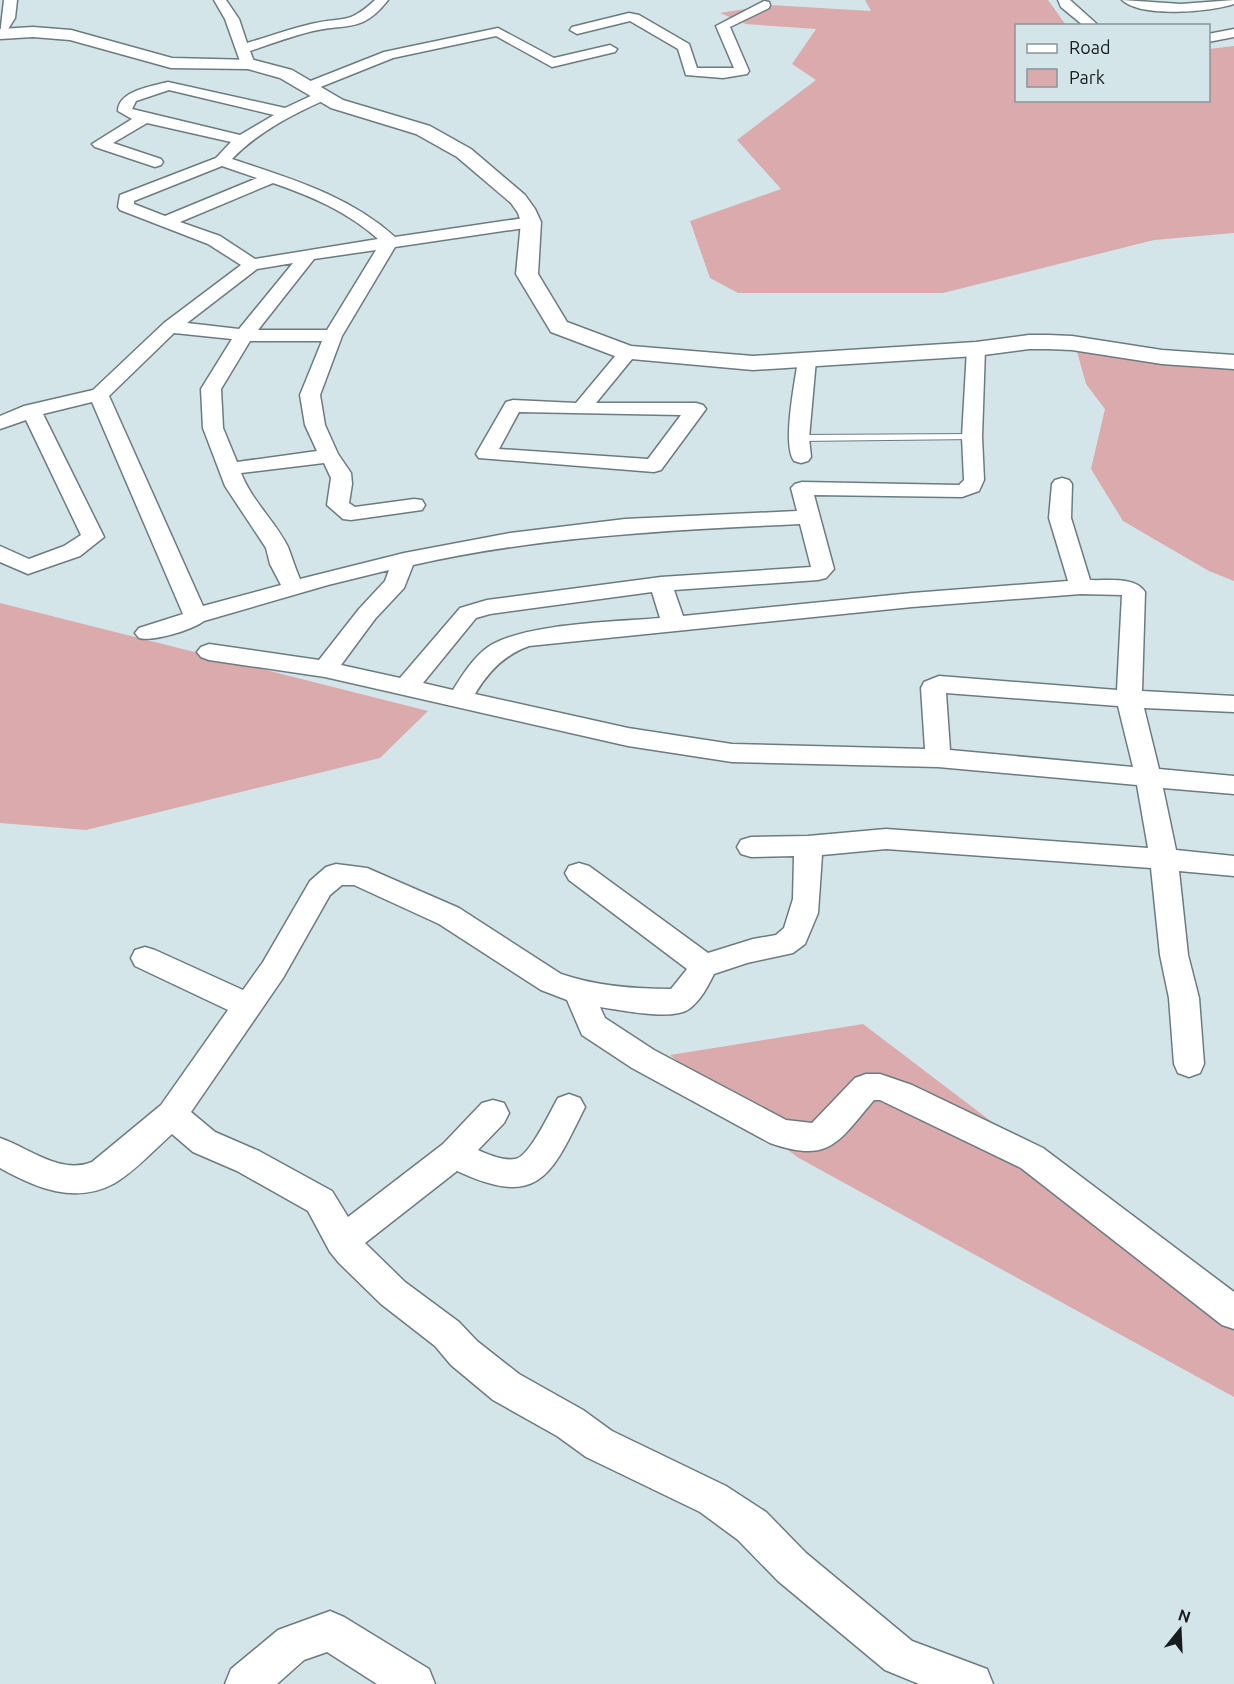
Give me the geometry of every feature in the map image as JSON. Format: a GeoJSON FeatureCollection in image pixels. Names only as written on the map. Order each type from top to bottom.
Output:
{"type":"FeatureCollection","features":[{"type":"Feature","properties":{"kind":"main road"},"geometry":{"type":"LineString","coordinates":[[0,32],[71,35],[171,63],[245,56],[286,75],[338,104],[423,130],[464,153],[518,199],[528,213],[531,222],[527,274],[559,327],[628,353],[753,363],[976,349],[1029,342],[1072,343],[1162,357],[1234,362]]}},
{"type":"Feature","properties":{"kind":"street"},"geometry":{"type":"LineString","coordinates":[[0,32],[8,18],[11,0]]}},
{"type":"Feature","properties":{"kind":"street"},"geometry":{"type":"LineString","coordinates":[[220,0],[232,19],[245,56],[303,30],[349,24],[364,17],[382,0]]}},
{"type":"Feature","properties":{"kind":"street"},"geometry":{"type":"LineString","coordinates":[[1064,0],[1091,24]]}},
{"type":"Feature","properties":{"kind":"street"},"geometry":{"type":"LineString","coordinates":[[1128,0],[1147,6],[1169,7],[1216,4],[1234,0]]}},
{"type":"Feature","properties":{"kind":"street"},"geometry":{"type":"LineString","coordinates":[[627,58],[577,30],[629,17],[634,18],[657,34],[684,47],[691,72],[723,74],[742,71],[723,26],[764,5]]}},
{"type":"Feature","properties":{"kind":"street"},"geometry":{"type":"LineString","coordinates":[[1088,5],[1106,24]]}},
{"type":"Feature","properties":{"kind":"street"},"geometry":{"type":"LineString","coordinates":[[252,265],[214,240],[126,207],[126,198],[222,161],[242,140],[287,113],[315,91],[389,55],[498,32],[552,63],[610,49]]}},
{"type":"Feature","properties":{"kind":"street"},"geometry":{"type":"LineString","coordinates":[[1210,38],[1234,33]]}},
{"type":"Feature","properties":{"kind":"street"},"geometry":{"type":"LineString","coordinates":[[242,140],[145,118],[125,111],[125,106],[131,98],[168,86],[287,113]]}},
{"type":"Feature","properties":{"kind":"street"},"geometry":{"type":"LineString","coordinates":[[145,118],[100,144],[156,162]]}},
{"type":"Feature","properties":{"kind":"street"},"geometry":{"type":"LineString","coordinates":[[222,161],[325,196],[379,229],[390,241]]}},
{"type":"Feature","properties":{"kind":"street"},"geometry":{"type":"LineString","coordinates":[[167,221],[269,178]]}},
{"type":"Feature","properties":{"kind":"street"},"geometry":{"type":"LineString","coordinates":[[0,423],[31,410],[81,396],[99,395],[170,327],[252,265],[390,241],[531,222]]}},
{"type":"Feature","properties":{"kind":"street"},"geometry":{"type":"LineString","coordinates":[[390,241],[333,336],[310,395],[315,425],[329,456],[339,465],[343,485],[338,505],[351,514],[414,505]]}},
{"type":"Feature","properties":{"kind":"street"},"geometry":{"type":"LineString","coordinates":[[294,588],[281,564],[277,548],[236,486],[228,469],[213,428],[211,389],[244,335],[308,255]]}},
{"type":"Feature","properties":{"kind":"street"},"geometry":{"type":"LineString","coordinates":[[170,327],[244,335],[333,336]]}},
{"type":"Feature","properties":{"kind":"street"},"geometry":{"type":"LineString","coordinates":[[407,686],[468,613],[487,607],[661,584],[818,573],[823,569],[802,488],[962,491],[972,487],[976,349]]}},
{"type":"Feature","properties":{"kind":"street"},"geometry":{"type":"LineString","coordinates":[[581,409],[628,353]]}},
{"type":"Feature","properties":{"kind":"street"},"geometry":{"type":"LineString","coordinates":[[800,448],[807,360]]}},
{"type":"Feature","properties":{"kind":"street"},"geometry":{"type":"LineString","coordinates":[[99,395],[196,616]]}},
{"type":"Feature","properties":{"kind":"street"},"geometry":{"type":"LineString","coordinates":[[513,406],[581,409],[696,409],[654,466],[486,454],[513,406]]}},
{"type":"Feature","properties":{"kind":"street"},"geometry":{"type":"LineString","coordinates":[[0,554],[28,567],[72,551],[93,537],[31,410]]}},
{"type":"Feature","properties":{"kind":"street"},"geometry":{"type":"LineString","coordinates":[[228,469],[329,456]]}},
{"type":"Feature","properties":{"kind":"street"},"geometry":{"type":"LineString","coordinates":[[1062,484],[1060,518],[1081,587]]}},
{"type":"Feature","properties":{"kind":"street"},"geometry":{"type":"LineString","coordinates":[[147,633],[322,579],[510,540],[626,526],[810,517]]}},
{"type":"Feature","properties":{"kind":"street"},"geometry":{"type":"LineString","coordinates":[[325,669],[367,614],[396,583],[404,561]]}},
{"type":"Feature","properties":{"kind":"street"},"geometry":{"type":"LineString","coordinates":[[661,584],[674,624]]}},
{"type":"Feature","properties":{"kind":"street"},"geometry":{"type":"LineString","coordinates":[[460,698],[481,664],[505,645],[526,639],[912,600],[1081,587],[1126,588],[1134,592],[1129,699],[1148,777],[1164,860],[1174,956],[1184,998],[1189,1064]]}},
{"type":"Feature","properties":{"kind":"street"},"geometry":{"type":"LineString","coordinates":[[209,652],[325,669],[628,736],[732,753],[938,758],[1234,785]]}},
{"type":"Feature","properties":{"kind":"street"},"geometry":{"type":"LineString","coordinates":[[938,758],[933,688],[939,684],[1129,699],[1234,704]]}},
{"type":"Feature","properties":{"kind":"street"},"geometry":{"type":"LineString","coordinates":[[751,847],[808,846],[886,839],[1234,866]]}},
{"type":"Feature","properties":{"kind":"street"},"geometry":{"type":"LineString","coordinates":[[0,1152],[40,1174],[85,1179],[104,1172],[172,1115],[273,970],[320,888],[336,874],[357,875],[449,916],[551,982],[579,992],[643,1001],[678,1000],[694,984],[704,966],[754,949],[785,944],[798,933],[808,887],[808,846]]}},
{"type":"Feature","properties":{"kind":"street"},"geometry":{"type":"LineString","coordinates":[[579,873],[704,966]]}},
{"type":"Feature","properties":{"kind":"street"},"geometry":{"type":"LineString","coordinates":[[145,958],[248,1006]]}},
{"type":"Feature","properties":{"kind":"street"},"geometry":{"type":"LineString","coordinates":[[579,992],[593,1026],[643,1059],[781,1133],[818,1138],[831,1127],[866,1087],[880,1087],[901,1094],[1032,1158],[1234,1312]]}},
{"type":"Feature","properties":{"kind":"street"},"geometry":{"type":"LineString","coordinates":[[454,1154],[490,1170],[513,1174],[532,1167],[569,1107]]}},
{"type":"Feature","properties":{"kind":"street"},"geometry":{"type":"LineString","coordinates":[[342,1241],[454,1154],[493,1113]]}},
{"type":"Feature","properties":{"kind":"street"},"geometry":{"type":"LineString","coordinates":[[172,1115],[204,1142],[248,1161],[320,1201],[342,1241],[351,1252],[393,1293],[447,1334],[464,1353],[506,1388],[570,1423],[599,1444],[713,1499],[752,1526],[792,1567],[899,1656],[972,1684]]}},
{"type":"Feature","properties":{"kind":"street"},"geometry":{"type":"LineString","coordinates":[[246,1684],[292,1644],[330,1631],[414,1684]]}},
{"type":"Feature","properties":{"kind":"lane"},"geometry":{"type":"LineString","coordinates":[[800,448],[972,437]]}},
{"type":"Feature","properties":{"kind":"green space"},"geometry":{"type":"Polygon","coordinates":[[[865,0],[1048,0],[1065,24],[1015,24],[1015,102],[1210,102],[1210,49],[1234,46],[1234,233],[1154,240],[943,293],[738,293],[710,278],[690,221],[781,189],[737,140],[816,80],[792,64],[816,29],[746,24],[720,13],[770,5],[871,11],[865,0]]]}},
{"type":"Feature","properties":{"kind":"green space"},"geometry":{"type":"Polygon","coordinates":[[[1076,348],[1234,357],[1234,581],[1209,571],[1123,521],[1091,469],[1105,409],[1086,384],[1076,348]]]}},
{"type":"Feature","properties":{"kind":"green space"},"geometry":{"type":"Polygon","coordinates":[[[0,603],[428,711],[380,758],[86,830],[0,823],[0,603]]]}},
{"type":"Feature","properties":{"kind":"green space"},"geometry":{"type":"Polygon","coordinates":[[[863,1024],[1166,1254],[1234,1293],[1234,1397],[797,1157],[670,1055],[863,1024]]]}}]}
